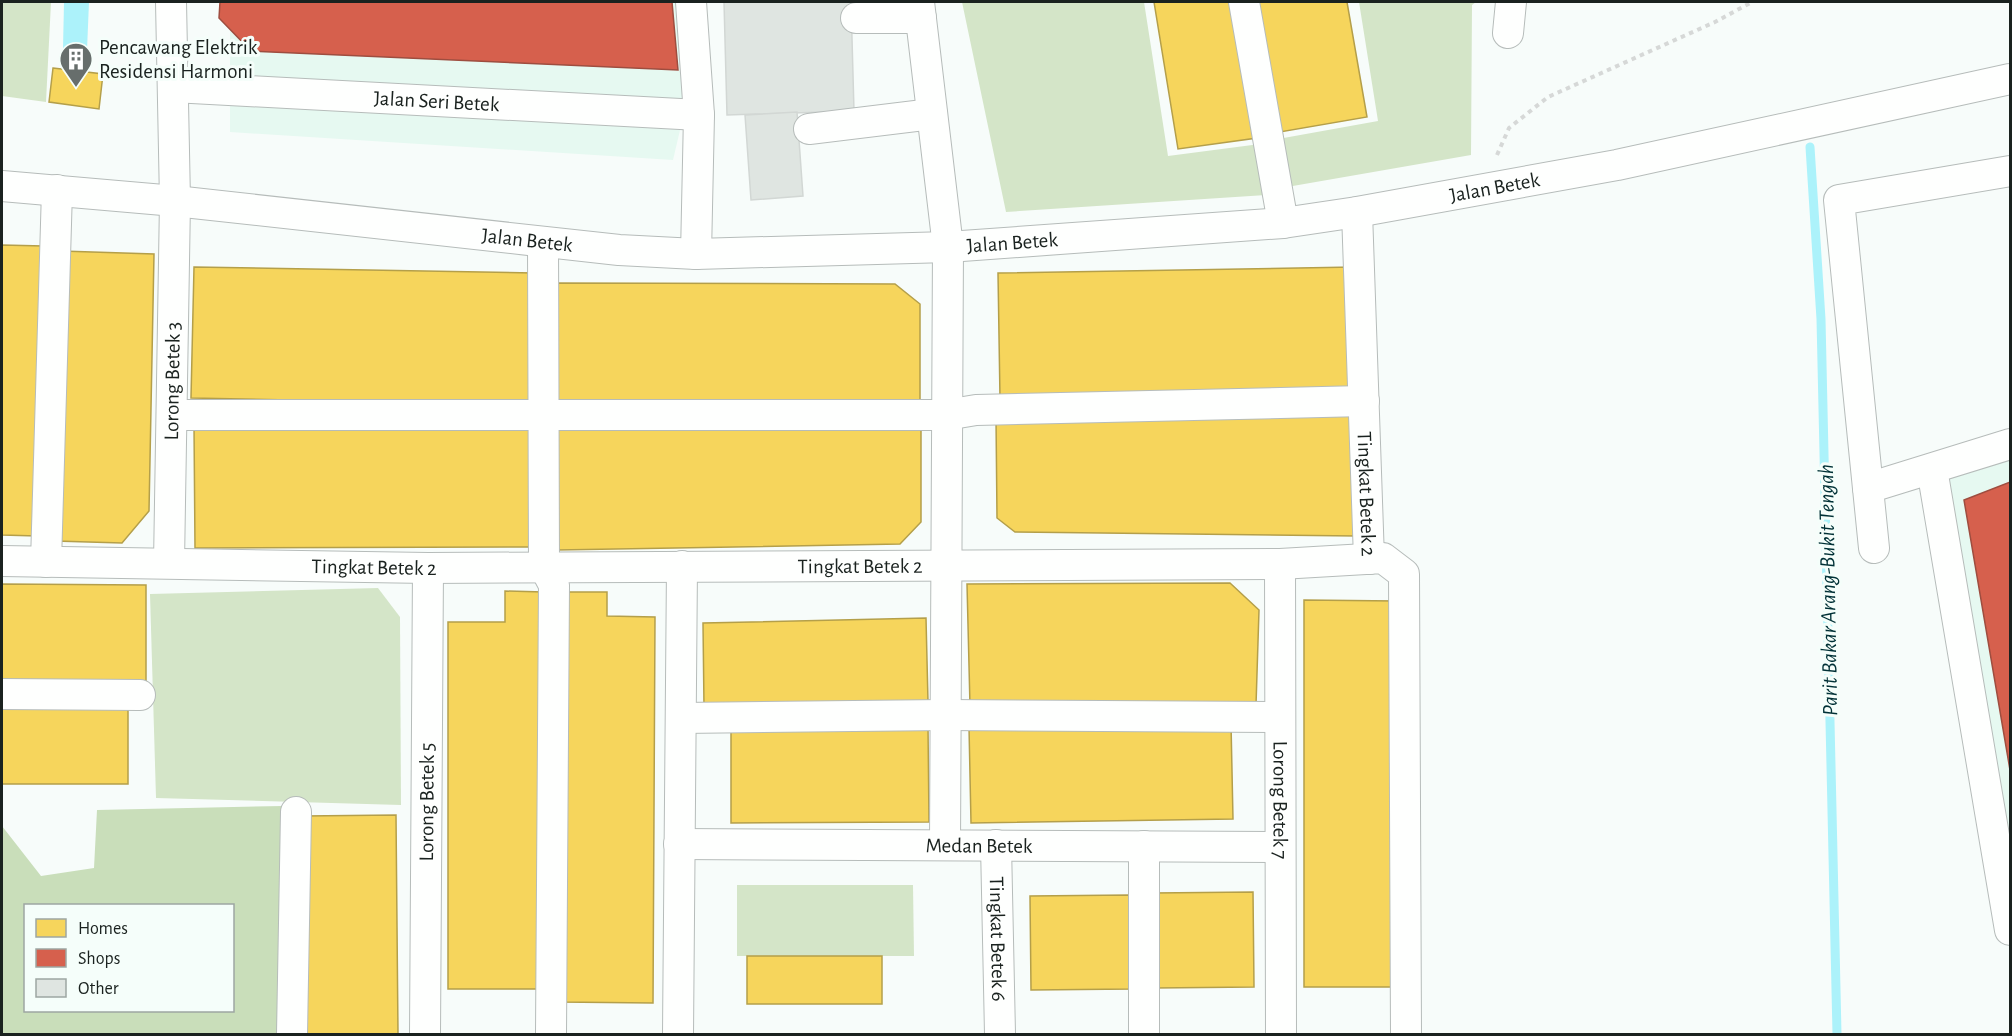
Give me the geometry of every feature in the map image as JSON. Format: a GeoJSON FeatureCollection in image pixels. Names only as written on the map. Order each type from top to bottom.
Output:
{"type":"FeatureCollection","features":[{"type":"Feature","properties":{"kind":"street","name":"Lorong Betek 3"},"geometry":{"type":"LineString","coordinates":[[169,563],[175,201],[171,2]]}},
{"type":"Feature","properties":{"kind":"street"},"geometry":{"type":"LineString","coordinates":[[691,2],[699,115],[696,254]]}},
{"type":"Feature","properties":{"kind":"street"},"geometry":{"type":"LineString","coordinates":[[1244,2],[1283,223]]}},
{"type":"Feature","properties":{"kind":"street"},"geometry":{"type":"LineString","coordinates":[[1508,33],[1511,2]]}},
{"type":"Feature","properties":{"kind":"street"},"geometry":{"type":"LineString","coordinates":[[856,18],[920,10],[948,247],[945,844]]}},
{"type":"Feature","properties":{"kind":"street","name":"Jalan Betek"},"geometry":{"type":"LineString","coordinates":[[2,186],[175,201],[619,250],[696,254],[948,247],[1283,223],[1357,212],[1732,141],[2010,79]]}},
{"type":"Feature","properties":{"kind":"street","name":"Jalan Seri Betek"},"geometry":{"type":"LineString","coordinates":[[173,87],[699,115]]}},
{"type":"Feature","properties":{"kind":"street"},"geometry":{"type":"LineString","coordinates":[[809,129],[932,114]]}},
{"type":"Feature","properties":{"kind":"street"},"geometry":{"type":"LineString","coordinates":[[1874,548],[1839,200],[2010,171]]}},
{"type":"Feature","properties":{"kind":"street"},"geometry":{"type":"LineString","coordinates":[[46,561],[57,190]]}},
{"type":"Feature","properties":{"kind":"street","name":"Tingkat Betek 2"},"geometry":{"type":"LineString","coordinates":[[2,561],[428,568],[1280,564],[1369,560],[1357,212]]}},
{"type":"Feature","properties":{"kind":"street"},"geometry":{"type":"LineString","coordinates":[[543,242],[544,566],[554,585],[551,1035]]}},
{"type":"Feature","properties":{"kind":"street"},"geometry":{"type":"LineString","coordinates":[[172,415],[946,415],[976,410],[1364,401]]}},
{"type":"Feature","properties":{"kind":"street"},"geometry":{"type":"LineString","coordinates":[[1868,488],[2010,444]]}},
{"type":"Feature","properties":{"kind":"street"},"geometry":{"type":"LineString","coordinates":[[1932,469],[1999,798],[2010,930]]}},
{"type":"Feature","properties":{"kind":"street"},"geometry":{"type":"LineString","coordinates":[[1369,560],[1383,558],[1404,574],[1406,1035]]}},
{"type":"Feature","properties":{"kind":"street","name":"Lorong Betek 7"},"geometry":{"type":"LineString","coordinates":[[1280,564],[1281,1035]]}},
{"type":"Feature","properties":{"kind":"street"},"geometry":{"type":"LineString","coordinates":[[678,1035],[682,566]]}},
{"type":"Feature","properties":{"kind":"street","name":"Lorong Betek 5"},"geometry":{"type":"LineString","coordinates":[[425,1035],[428,568]]}},
{"type":"Feature","properties":{"kind":"street"},"geometry":{"type":"LineString","coordinates":[[2,694],[140,695]]}},
{"type":"Feature","properties":{"kind":"street"},"geometry":{"type":"LineString","coordinates":[[681,718],[945,715],[1280,717]]}},
{"type":"Feature","properties":{"kind":"street"},"geometry":{"type":"LineString","coordinates":[[292,1035],[296,812]]}},
{"type":"Feature","properties":{"kind":"street","name":"Medan Betek"},"geometry":{"type":"LineString","coordinates":[[679,844],[1279,847]]}},
{"type":"Feature","properties":{"kind":"street","name":"Tingkat Betek 6"},"geometry":{"type":"LineString","coordinates":[[996,845],[1000,1035]]}},
{"type":"Feature","properties":{"kind":"street"},"geometry":{"type":"LineString","coordinates":[[1144,846],[1144,1035]]}},
{"type":"Feature","properties":{"kind":"path"},"geometry":{"type":"LineString","coordinates":[[1494,187],[1495,169],[1502,139],[1509,128],[1548,97],[1715,22],[1752,2]]}},
{"type":"Feature","properties":{"kind":"shaded area"},"geometry":{"type":"Polygon","coordinates":[[[230,2],[679,2],[688,96],[673,160],[230,132],[230,2]]]}},
{"type":"Feature","properties":{"kind":"shaded area"},"geometry":{"type":"Polygon","coordinates":[[[2010,445],[2010,931],[1932,469],[2010,445]]]}},
{"type":"Feature","properties":{"kind":"green space"},"geometry":{"type":"Polygon","coordinates":[[[2,2],[51,2],[46,102],[2,96],[2,2]]]}},
{"type":"Feature","properties":{"kind":"green space"},"geometry":{"type":"Polygon","coordinates":[[[962,2],[1144,2],[1168,156],[1260,144],[1266,195],[1006,212],[962,2]]]}},
{"type":"Feature","properties":{"kind":"green space"},"geometry":{"type":"Polygon","coordinates":[[[1359,2],[1476,2],[1472,5],[1471,155],[1287,187],[1278,139],[1378,121],[1359,2]]]}},
{"type":"Feature","properties":{"kind":"green space"},"geometry":{"type":"Polygon","coordinates":[[[378,588],[400,617],[401,805],[156,798],[150,594],[378,588]]]}},
{"type":"Feature","properties":{"kind":"green space"},"geometry":{"type":"Polygon","coordinates":[[[283,806],[280,1034],[2,1034],[2,826],[41,876],[94,868],[97,810],[283,806]]]}},
{"type":"Feature","properties":{"kind":"green space"},"geometry":{"type":"Polygon","coordinates":[[[737,885],[913,885],[914,956],[737,956],[737,885]]]}},
{"type":"Feature","properties":{"kind":"water"},"geometry":{"type":"Polygon","coordinates":[[[64,2],[89,2],[87,50],[63,49],[64,2]]]}},
{"type":"Feature","properties":{"kind":"building: Homes"},"geometry":{"type":"Polygon","coordinates":[[[1154,2],[1234,2],[1257,138],[1178,149],[1154,2]]]}},
{"type":"Feature","properties":{"kind":"building: Homes"},"geometry":{"type":"Polygon","coordinates":[[[1258,2],[1347,2],[1367,117],[1280,132],[1258,2]]]}},
{"type":"Feature","properties":{"kind":"building: Homes","name":"Pencawang Elektrik Residensi Harmoni"},"geometry":{"type":"Polygon","coordinates":[[[53,68],[103,74],[99,109],[49,102],[53,68]]]}},
{"type":"Feature","properties":{"kind":"building: Homes"},"geometry":{"type":"Polygon","coordinates":[[[2,245],[43,246],[37,536],[2,535],[2,245]]]}},
{"type":"Feature","properties":{"kind":"building: Homes"},"geometry":{"type":"Polygon","coordinates":[[[61,251],[154,254],[149,511],[122,543],[55,541],[61,251]]]}},
{"type":"Feature","properties":{"kind":"building: Homes"},"geometry":{"type":"Polygon","coordinates":[[[194,267],[533,273],[531,405],[191,398],[194,267]]]}},
{"type":"Feature","properties":{"kind":"building: Homes"},"geometry":{"type":"Polygon","coordinates":[[[1354,267],[1356,392],[1000,398],[998,273],[1354,267]]]}},
{"type":"Feature","properties":{"kind":"building: Homes"},"geometry":{"type":"Polygon","coordinates":[[[554,283],[895,284],[920,304],[920,407],[556,406],[554,283]]]}},
{"type":"Feature","properties":{"kind":"building: Homes"},"geometry":{"type":"Polygon","coordinates":[[[1350,408],[1356,536],[1015,532],[997,518],[996,418],[1350,408]]]}},
{"type":"Feature","properties":{"kind":"building: Homes"},"geometry":{"type":"Polygon","coordinates":[[[921,422],[921,522],[900,544],[557,550],[554,426],[921,422]]]}},
{"type":"Feature","properties":{"kind":"building: Homes"},"geometry":{"type":"Polygon","coordinates":[[[534,423],[536,547],[195,548],[194,425],[534,423]]]}},
{"type":"Feature","properties":{"kind":"building: Homes"},"geometry":{"type":"Polygon","coordinates":[[[1230,583],[1259,610],[1256,705],[970,706],[967,584],[1230,583]]]}},
{"type":"Feature","properties":{"kind":"building: Homes"},"geometry":{"type":"Polygon","coordinates":[[[2,584],[146,585],[146,682],[2,681],[2,584]]]}},
{"type":"Feature","properties":{"kind":"building: Homes"},"geometry":{"type":"Polygon","coordinates":[[[505,591],[543,592],[542,989],[448,989],[448,622],[505,622],[505,591]]]}},
{"type":"Feature","properties":{"kind":"building: Homes"},"geometry":{"type":"Polygon","coordinates":[[[561,592],[607,592],[607,616],[655,617],[653,1003],[559,1002],[561,592]]]}},
{"type":"Feature","properties":{"kind":"building: Homes"},"geometry":{"type":"Polygon","coordinates":[[[1304,600],[1396,601],[1397,987],[1304,987],[1304,600]]]}},
{"type":"Feature","properties":{"kind":"building: Homes"},"geometry":{"type":"Polygon","coordinates":[[[926,618],[928,702],[704,707],[703,623],[926,618]]]}},
{"type":"Feature","properties":{"kind":"building: Homes"},"geometry":{"type":"Polygon","coordinates":[[[2,702],[128,703],[128,784],[2,784],[2,702]]]}},
{"type":"Feature","properties":{"kind":"building: Homes"},"geometry":{"type":"Polygon","coordinates":[[[1231,723],[1233,819],[971,823],[969,727],[1231,723]]]}},
{"type":"Feature","properties":{"kind":"building: Homes"},"geometry":{"type":"Polygon","coordinates":[[[928,726],[929,822],[731,823],[731,727],[928,726]]]}},
{"type":"Feature","properties":{"kind":"building: Homes"},"geometry":{"type":"Polygon","coordinates":[[[396,815],[398,1034],[305,1034],[304,816],[396,815]]]}},
{"type":"Feature","properties":{"kind":"building: Homes"},"geometry":{"type":"Polygon","coordinates":[[[1253,892],[1254,987],[1155,988],[1153,893],[1253,892]]]}},
{"type":"Feature","properties":{"kind":"building: Homes"},"geometry":{"type":"Polygon","coordinates":[[[1129,895],[1131,989],[1031,990],[1030,896],[1129,895]]]}},
{"type":"Feature","properties":{"kind":"building: Homes"},"geometry":{"type":"Polygon","coordinates":[[[747,956],[882,956],[882,1004],[747,1004],[747,956]]]}},
{"type":"Feature","properties":{"kind":"building: Shops"},"geometry":{"type":"Polygon","coordinates":[[[220,2],[672,2],[678,70],[251,51],[219,18],[220,2]]]}},
{"type":"Feature","properties":{"kind":"building: Shops"},"geometry":{"type":"Polygon","coordinates":[[[2010,482],[2010,770],[1964,500],[2010,482]]]}},
{"type":"Feature","properties":{"kind":"building: Other"},"geometry":{"type":"Polygon","coordinates":[[[724,2],[851,2],[854,111],[727,115],[724,2]]]}},
{"type":"Feature","properties":{"kind":"building: Other"},"geometry":{"type":"Polygon","coordinates":[[[797,112],[803,196],[751,200],[745,115],[797,112]]]}},
{"type":"Feature","properties":{"kind":"waterway","name":"Parit Bakar Arang-Bukit Tengah"},"geometry":{"type":"LineString","coordinates":[[1810,147],[1821,319],[1837,1034]]}},
{"type":"Feature","properties":{"kind":"place","name":"Pencawang Elektrik Residensi Harmoni"},"geometry":{"type":"Point","coordinates":[76,88]}}]}
